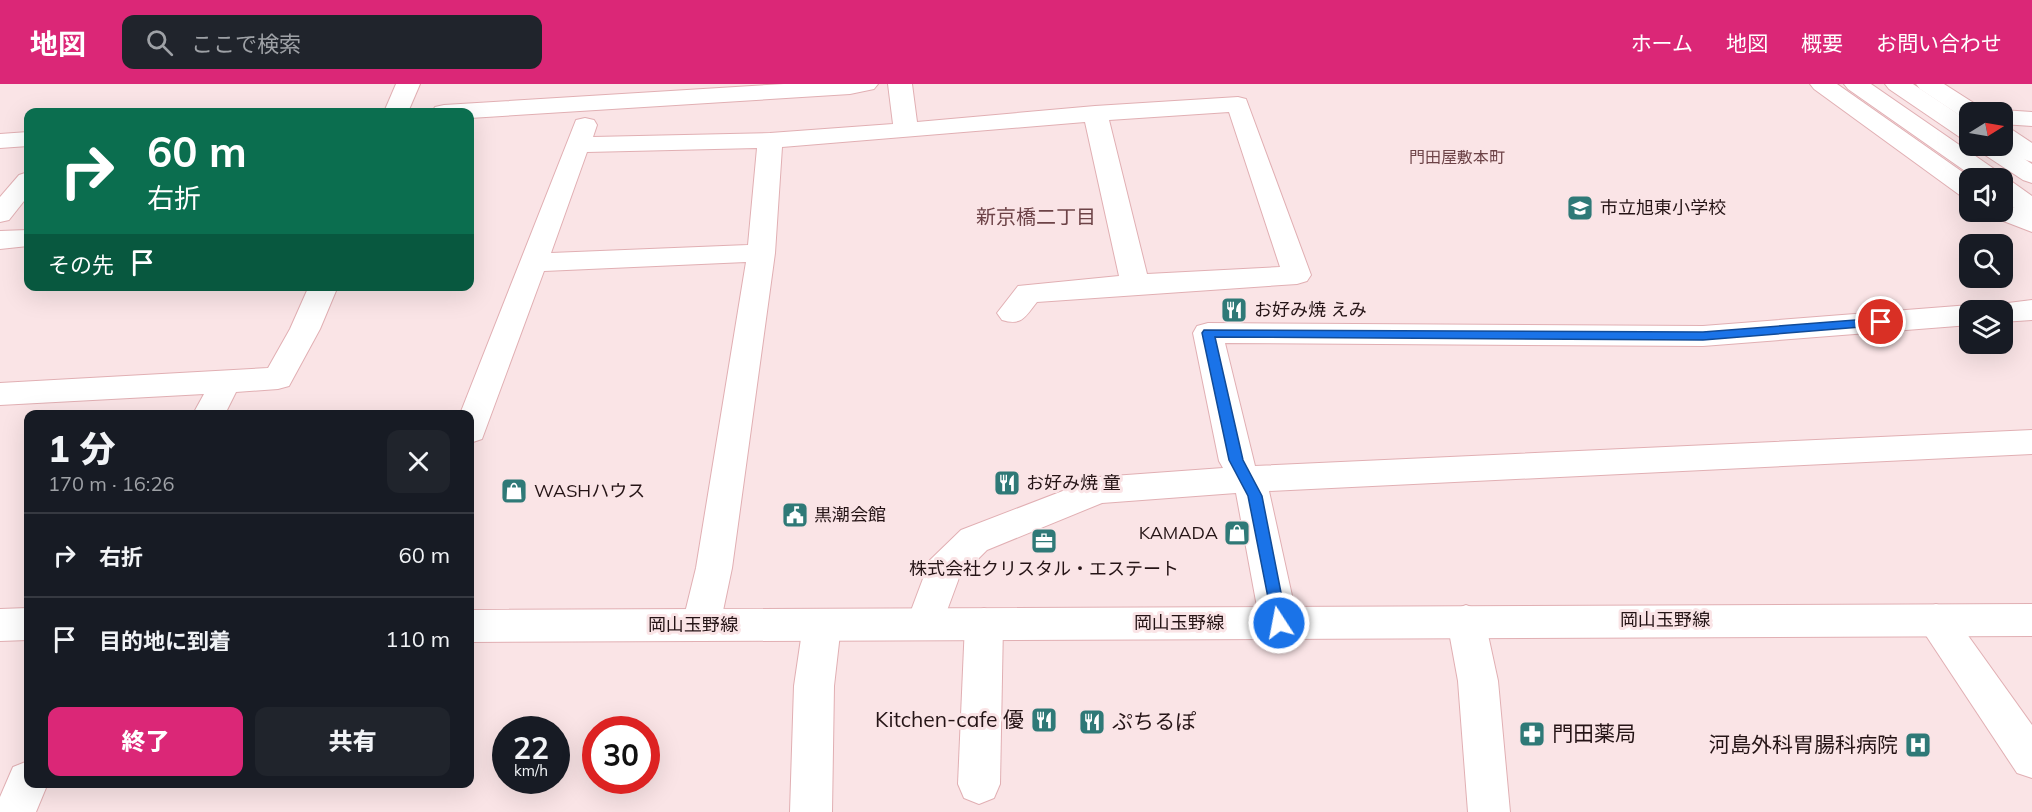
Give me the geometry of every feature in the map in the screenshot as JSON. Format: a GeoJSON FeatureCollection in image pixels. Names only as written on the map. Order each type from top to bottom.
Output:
{"type":"FeatureCollection","features":[{"type":"Feature","properties":{"kind":"main road"},"geometry":{"type":"LineString","coordinates":[[398,108],[408,84]]}},
{"type":"Feature","properties":{"kind":"main road"},"geometry":{"type":"LineString","coordinates":[[474,110],[850,87],[866,84]]}},
{"type":"Feature","properties":{"kind":"main road"},"geometry":{"type":"LineString","coordinates":[[900,84],[906,130]]}},
{"type":"Feature","properties":{"kind":"main road"},"geometry":{"type":"LineString","coordinates":[[1128,84],[1136,110]]}},
{"type":"Feature","properties":{"kind":"main road"},"geometry":{"type":"LineString","coordinates":[[1822,84],[1959,182]]}},
{"type":"Feature","properties":{"kind":"main road"},"geometry":{"type":"LineString","coordinates":[[1856,84],[1977,168]]}},
{"type":"Feature","properties":{"kind":"main road"},"geometry":{"type":"LineString","coordinates":[[1897,84],[1959,126]]}},
{"type":"Feature","properties":{"kind":"main road"},"geometry":{"type":"LineString","coordinates":[[1929,84],[1959,104]]}},
{"type":"Feature","properties":{"kind":"main road"},"geometry":{"type":"LineString","coordinates":[[474,420],[593,103]]}},
{"type":"Feature","properties":{"kind":"main road"},"geometry":{"type":"LineString","coordinates":[[578,145],[770,140],[1095,113],[1238,104],[1298,275],[1135,284],[1028,293],[1012,313]]}},
{"type":"Feature","properties":{"kind":"main road"},"geometry":{"type":"LineString","coordinates":[[1095,113],[1135,284]]}},
{"type":"Feature","properties":{"kind":"main road"},"geometry":{"type":"LineString","coordinates":[[2013,118],[2032,119]]}},
{"type":"Feature","properties":{"kind":"main road"},"geometry":{"type":"LineString","coordinates":[[0,141],[24,139]]}},
{"type":"Feature","properties":{"kind":"main road"},"geometry":{"type":"LineString","coordinates":[[701,625],[714,568],[761,253],[770,140]]}},
{"type":"Feature","properties":{"kind":"main road"},"geometry":{"type":"LineString","coordinates":[[2013,141],[2032,154]]}},
{"type":"Feature","properties":{"kind":"main road"},"geometry":{"type":"LineString","coordinates":[[2003,156],[2032,175]]}},
{"type":"Feature","properties":{"kind":"main road"},"geometry":{"type":"LineString","coordinates":[[0,214],[24,185]]}},
{"type":"Feature","properties":{"kind":"main road"},"geometry":{"type":"LineString","coordinates":[[2013,195],[2032,208]]}},
{"type":"Feature","properties":{"kind":"main road"},"geometry":{"type":"LineString","coordinates":[[2013,216],[2032,224]]}},
{"type":"Feature","properties":{"kind":"main road"},"geometry":{"type":"LineString","coordinates":[[0,240],[24,238]]}},
{"type":"Feature","properties":{"kind":"main road"},"geometry":{"type":"LineString","coordinates":[[534,263],[761,253]]}},
{"type":"Feature","properties":{"kind":"main road"},"geometry":{"type":"LineString","coordinates":[[0,394],[278,378],[305,330],[322,291]]}},
{"type":"Feature","properties":{"kind":"main road"},"geometry":{"type":"LineString","coordinates":[[1279,623],[1255,496],[1236,460],[1208,333],[1703,336],[1959,316]]}},
{"type":"Feature","properties":{"kind":"main road"},"geometry":{"type":"LineString","coordinates":[[211,410],[226,382]]}},
{"type":"Feature","properties":{"kind":"main road"},"geometry":{"type":"LineString","coordinates":[[925,624],[943,570],[974,540],[1099,490],[1245,478],[2032,442]]}},
{"type":"Feature","properties":{"kind":"main road"},"geometry":{"type":"LineString","coordinates":[[1936,620],[2032,759]]}},
{"type":"Feature","properties":{"kind":"main road","name":"岡山玉野線"},"geometry":{"type":"LineString","coordinates":[[474,626],[2032,620]]}},
{"type":"Feature","properties":{"kind":"main road"},"geometry":{"type":"LineString","coordinates":[[1466,621],[1478,681],[1489,812]]}},
{"type":"Feature","properties":{"kind":"main road"},"geometry":{"type":"LineString","coordinates":[[0,625],[24,624]]}},
{"type":"Feature","properties":{"kind":"main road"},"geometry":{"type":"LineString","coordinates":[[979,784],[984,624]]}},
{"type":"Feature","properties":{"kind":"main road"},"geometry":{"type":"LineString","coordinates":[[811,812],[814,686],[822,625]]}},
{"type":"Feature","properties":{"kind":"main road"},"geometry":{"type":"LineString","coordinates":[[15,812],[25,788]]}},
{"type":"Feature","properties":{"kind":"place","name":"市立旭東小学校"},"geometry":{"type":"Point","coordinates":[1580,208]}},
{"type":"Feature","properties":{"kind":"place","name":"お好み焼 えみ"},"geometry":{"type":"Point","coordinates":[1234,310]}},
{"type":"Feature","properties":{"kind":"place","name":"お好み焼 童"},"geometry":{"type":"Point","coordinates":[1007,483]}},
{"type":"Feature","properties":{"kind":"place","name":"WASHハウス"},"geometry":{"type":"Point","coordinates":[514,491]}},
{"type":"Feature","properties":{"kind":"place","name":"黒潮会館"},"geometry":{"type":"Point","coordinates":[795,515]}},
{"type":"Feature","properties":{"kind":"place","name":"KAMADA"},"geometry":{"type":"Point","coordinates":[1237,533]}},
{"type":"Feature","properties":{"kind":"place","name":"株式会社クリスタル・エステート"},"geometry":{"type":"Point","coordinates":[1044,541]}},
{"type":"Feature","properties":{"kind":"place","name":"Kitchen-cafe 優"},"geometry":{"type":"Point","coordinates":[1044,720]}},
{"type":"Feature","properties":{"kind":"place","name":"ぷちるぽ"},"geometry":{"type":"Point","coordinates":[1092,722]}},
{"type":"Feature","properties":{"kind":"place","name":"門田薬局"},"geometry":{"type":"Point","coordinates":[1532,734]}},
{"type":"Feature","properties":{"kind":"place","name":"河島外科胃腸科病院"},"geometry":{"type":"Point","coordinates":[1918,745]}},
{"type":"Feature","properties":{"kind":"district","name":"門田屋敷本町"},"geometry":{"type":"Point","coordinates":[1457,157]}},
{"type":"Feature","properties":{"kind":"district","name":"新京橋二丁目"},"geometry":{"type":"Point","coordinates":[1036,217]}},
{"type":"Feature","properties":{"kind":"route"},"geometry":{"type":"LineString","coordinates":[[1279,623],[1255,496],[1236,460],[1208,333],[1703,336],[1881,322]]}}]}
